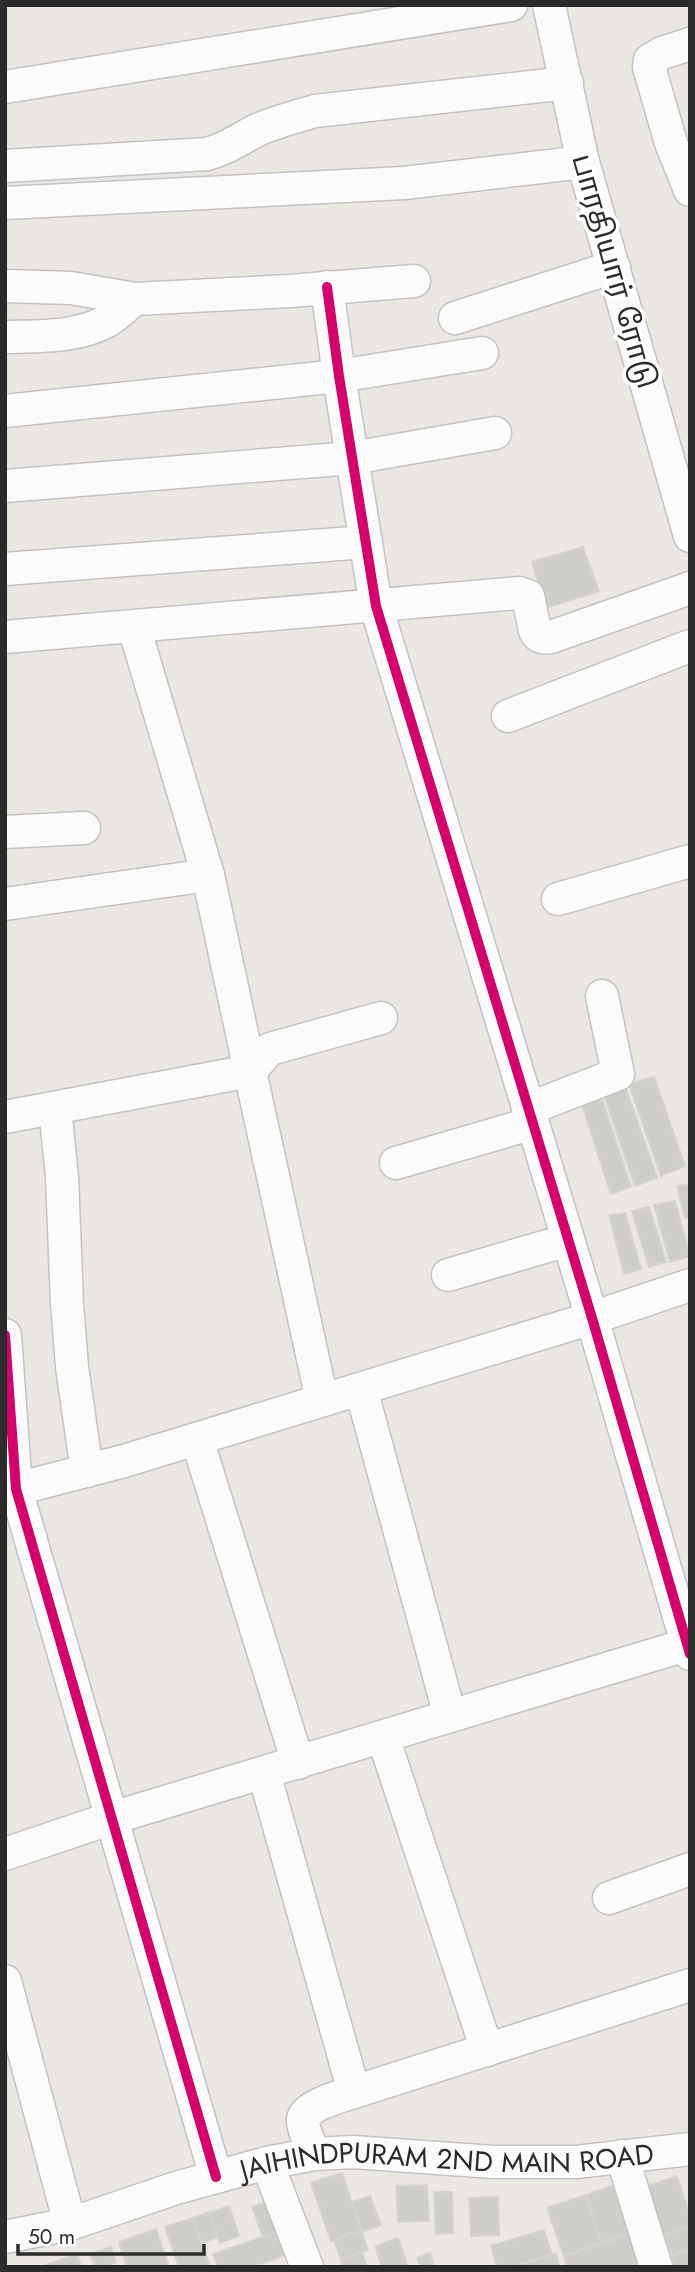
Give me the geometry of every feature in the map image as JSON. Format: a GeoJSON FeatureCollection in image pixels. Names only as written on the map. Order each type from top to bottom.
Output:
{"type":"FeatureCollection","features":[{"type":"Feature","properties":{"kind":"street"},"geometry":{"type":"LineString","coordinates":[[5,87],[511,5]]}},
{"type":"Feature","properties":{"kind":"street","name":"பாரதியார் ரோடு"},"geometry":{"type":"LineString","coordinates":[[549,5],[583,162],[690,536]]}},
{"type":"Feature","properties":{"kind":"street"},"geometry":{"type":"LineString","coordinates":[[690,44],[662,53],[650,60],[649,67],[671,143],[690,190]]}},
{"type":"Feature","properties":{"kind":"street"},"geometry":{"type":"LineString","coordinates":[[5,166],[207,154],[225,149],[256,131],[315,111],[567,83]]}},
{"type":"Feature","properties":{"kind":"street"},"geometry":{"type":"LineString","coordinates":[[5,203],[404,183],[583,162]]}},
{"type":"Feature","properties":{"kind":"street"},"geometry":{"type":"LineString","coordinates":[[455,318],[614,267]]}},
{"type":"Feature","properties":{"kind":"street"},"geometry":{"type":"LineString","coordinates":[[5,286],[71,288],[135,299],[414,281]]}},
{"type":"Feature","properties":{"kind":"street"},"geometry":{"type":"LineString","coordinates":[[5,1854],[112,1818],[450,1716],[688,1650],[592,1318],[376,606],[327,287]]}},
{"type":"Feature","properties":{"kind":"street"},"geometry":{"type":"LineString","coordinates":[[5,337],[64,335],[87,329],[110,319],[135,299]]}},
{"type":"Feature","properties":{"kind":"street"},"geometry":{"type":"LineString","coordinates":[[5,411],[339,376],[482,353]]}},
{"type":"Feature","properties":{"kind":"street"},"geometry":{"type":"LineString","coordinates":[[5,486],[352,457],[495,433]]}},
{"type":"Feature","properties":{"kind":"street"},"geometry":{"type":"LineString","coordinates":[[5,569],[366,542]]}},
{"type":"Feature","properties":{"kind":"street"},"geometry":{"type":"LineString","coordinates":[[5,637],[525,594],[530,601],[535,631],[538,636],[551,638],[690,589]]}},
{"type":"Feature","properties":{"kind":"street"},"geometry":{"type":"LineString","coordinates":[[134,627],[208,875],[322,1401]]}},
{"type":"Feature","properties":{"kind":"street"},"geometry":{"type":"LineString","coordinates":[[508,716],[690,646]]}},
{"type":"Feature","properties":{"kind":"street"},"geometry":{"type":"LineString","coordinates":[[5,832],[84,828]]}},
{"type":"Feature","properties":{"kind":"street"},"geometry":{"type":"LineString","coordinates":[[558,899],[690,861]]}},
{"type":"Feature","properties":{"kind":"street"},"geometry":{"type":"LineString","coordinates":[[5,904],[208,875]]}},
{"type":"Feature","properties":{"kind":"street"},"geometry":{"type":"LineString","coordinates":[[396,1163],[530,1116],[618,1074],[602,996]]}},
{"type":"Feature","properties":{"kind":"street"},"geometry":{"type":"LineString","coordinates":[[5,1117],[250,1071],[270,1049],[381,1018]]}},
{"type":"Feature","properties":{"kind":"street"},"geometry":{"type":"LineString","coordinates":[[55,1108],[62,1177],[63,1241],[72,1367],[87,1471]]}},
{"type":"Feature","properties":{"kind":"street"},"geometry":{"type":"LineString","coordinates":[[448,1275],[568,1240]]}},
{"type":"Feature","properties":{"kind":"street"},"geometry":{"type":"LineString","coordinates":[[10,1490],[197,1439],[690,1286]]}},
{"type":"Feature","properties":{"kind":"street"},"geometry":{"type":"LineString","coordinates":[[5,1335],[10,1490],[112,1818],[216,2177]]}},
{"type":"Feature","properties":{"kind":"street"},"geometry":{"type":"LineString","coordinates":[[361,1389],[450,1716]]}},
{"type":"Feature","properties":{"kind":"street"},"geometry":{"type":"LineString","coordinates":[[197,1439],[298,1763]]}},
{"type":"Feature","properties":{"kind":"street"},"geometry":{"type":"LineString","coordinates":[[383,1737],[487,2050]]}},
{"type":"Feature","properties":{"kind":"street"},"geometry":{"type":"LineString","coordinates":[[264,1773],[354,2092]]}},
{"type":"Feature","properties":{"kind":"street"},"geometry":{"type":"LineString","coordinates":[[609,1898],[690,1869]]}},
{"type":"Feature","properties":{"kind":"street"},"geometry":{"type":"LineString","coordinates":[[5,1981],[70,2224]]}},
{"type":"Feature","properties":{"kind":"street"},"geometry":{"type":"LineString","coordinates":[[314,2154],[302,2120],[304,2113],[316,2106],[690,1985]]}},
{"type":"Feature","properties":{"kind":"street","name":"JAIHINDPURAM 2ND MAIN ROAD"},"geometry":{"type":"LineString","coordinates":[[5,2237],[70,2224],[216,2177],[314,2154],[364,2152],[493,2162],[562,2162],[690,2149]]}},
{"type":"Feature","properties":{"kind":"street"},"geometry":{"type":"LineString","coordinates":[[622,2156],[656,2267]]}},
{"type":"Feature","properties":{"kind":"street"},"geometry":{"type":"LineString","coordinates":[[267,2163],[307,2267]]}},
{"type":"Feature","properties":{"kind":"building"},"geometry":{"type":"Polygon","coordinates":[[[583,547],[599,591],[546,608],[532,562],[583,547]]]}},
{"type":"Feature","properties":{"kind":"building"},"geometry":{"type":"Polygon","coordinates":[[[654,1077],[685,1166],[661,1176],[629,1084],[654,1077]]]}},
{"type":"Feature","properties":{"kind":"building"},"geometry":{"type":"Polygon","coordinates":[[[625,1086],[657,1178],[635,1186],[603,1092],[625,1086]]]}},
{"type":"Feature","properties":{"kind":"building"},"geometry":{"type":"Polygon","coordinates":[[[601,1096],[631,1187],[611,1194],[581,1102],[601,1096]]]}},
{"type":"Feature","properties":{"kind":"building"},"geometry":{"type":"Polygon","coordinates":[[[690,1184],[690,1217],[685,1218],[677,1186],[690,1184]]]}},
{"type":"Feature","properties":{"kind":"building"},"geometry":{"type":"Polygon","coordinates":[[[675,1201],[690,1256],[670,1262],[654,1205],[675,1201]]]}},
{"type":"Feature","properties":{"kind":"building"},"geometry":{"type":"Polygon","coordinates":[[[649,1207],[666,1262],[649,1267],[632,1211],[649,1207]]]}},
{"type":"Feature","properties":{"kind":"building"},"geometry":{"type":"Polygon","coordinates":[[[625,1213],[641,1269],[624,1274],[609,1215],[625,1213]]]}},
{"type":"Feature","properties":{"kind":"building"},"geometry":{"type":"Polygon","coordinates":[[[342,2173],[361,2230],[331,2241],[311,2183],[342,2173]]]}},
{"type":"Feature","properties":{"kind":"building"},"geometry":{"type":"Polygon","coordinates":[[[677,2176],[690,2216],[690,2227],[661,2236],[645,2187],[677,2176]]]}},
{"type":"Feature","properties":{"kind":"building"},"geometry":{"type":"Polygon","coordinates":[[[427,2185],[429,2221],[398,2222],[396,2186],[427,2185]]]}},
{"type":"Feature","properties":{"kind":"building"},"geometry":{"type":"Polygon","coordinates":[[[613,2185],[629,2234],[602,2243],[586,2195],[613,2185]]]}},
{"type":"Feature","properties":{"kind":"building"},"geometry":{"type":"Polygon","coordinates":[[[434,2192],[452,2192],[453,2233],[436,2234],[434,2192]]]}},
{"type":"Feature","properties":{"kind":"building"},"geometry":{"type":"Polygon","coordinates":[[[586,2195],[602,2243],[564,2256],[547,2208],[586,2195]]]}},
{"type":"Feature","properties":{"kind":"building"},"geometry":{"type":"Polygon","coordinates":[[[370,2196],[381,2225],[362,2232],[352,2202],[370,2196]]]}},
{"type":"Feature","properties":{"kind":"building"},"geometry":{"type":"Polygon","coordinates":[[[498,2197],[499,2235],[471,2236],[469,2198],[498,2197]]]}},
{"type":"Feature","properties":{"kind":"building"},"geometry":{"type":"Polygon","coordinates":[[[270,2201],[280,2231],[263,2237],[252,2207],[270,2201]]]}},
{"type":"Feature","properties":{"kind":"building"},"geometry":{"type":"Polygon","coordinates":[[[229,2206],[239,2236],[220,2243],[209,2213],[229,2206]]]}},
{"type":"Feature","properties":{"kind":"building"},"geometry":{"type":"Polygon","coordinates":[[[209,2212],[218,2237],[202,2243],[193,2218],[209,2212]]]}},
{"type":"Feature","properties":{"kind":"building"},"geometry":{"type":"Polygon","coordinates":[[[193,2218],[210,2267],[179,2267],[165,2227],[193,2218]]]}},
{"type":"Feature","properties":{"kind":"building"},"geometry":{"type":"Polygon","coordinates":[[[690,2227],[690,2249],[672,2255],[665,2235],[690,2227]]]}},
{"type":"Feature","properties":{"kind":"building"},"geometry":{"type":"Polygon","coordinates":[[[156,2229],[169,2267],[127,2267],[119,2242],[156,2229]]]}},
{"type":"Feature","properties":{"kind":"building"},"geometry":{"type":"Polygon","coordinates":[[[361,2230],[368,2250],[341,2260],[334,2240],[361,2230]]]}},
{"type":"Feature","properties":{"kind":"building"},"geometry":{"type":"Polygon","coordinates":[[[544,2230],[552,2255],[513,2267],[497,2267],[491,2246],[544,2230]]]}},
{"type":"Feature","properties":{"kind":"building"},"geometry":{"type":"Polygon","coordinates":[[[280,2231],[288,2254],[253,2267],[218,2267],[213,2254],[280,2231]]]}},
{"type":"Feature","properties":{"kind":"building"},"geometry":{"type":"Polygon","coordinates":[[[629,2234],[641,2267],[567,2267],[564,2256],[629,2234]]]}},
{"type":"Feature","properties":{"kind":"building"},"geometry":{"type":"Polygon","coordinates":[[[398,2238],[408,2267],[382,2267],[375,2246],[398,2238]]]}},
{"type":"Feature","properties":{"kind":"building"},"geometry":{"type":"Polygon","coordinates":[[[111,2247],[116,2262],[95,2267],[90,2254],[111,2247]]]}},
{"type":"Feature","properties":{"kind":"building"},"geometry":{"type":"Polygon","coordinates":[[[690,2249],[690,2267],[675,2267],[672,2255],[690,2249]]]}},
{"type":"Feature","properties":{"kind":"building"},"geometry":{"type":"Polygon","coordinates":[[[362,2252],[367,2267],[343,2267],[341,2260],[362,2252]]]}},
{"type":"Feature","properties":{"kind":"building"},"geometry":{"type":"Polygon","coordinates":[[[430,2253],[434,2267],[420,2267],[417,2258],[430,2253]]]}},
{"type":"Feature","properties":{"kind":"building"},"geometry":{"type":"Polygon","coordinates":[[[77,2254],[81,2266],[79,2267],[41,2267],[77,2254]]]}},
{"type":"Feature","properties":{"kind":"building"},"geometry":{"type":"Polygon","coordinates":[[[556,2254],[560,2267],[513,2267],[552,2255],[556,2254]]]}},
{"type":"Feature","properties":{"kind":"cycle path"},"geometry":{"type":"LineString","coordinates":[[327,287],[376,606],[592,1318],[690,1654]]}},
{"type":"Feature","properties":{"kind":"cycle path"},"geometry":{"type":"LineString","coordinates":[[5,1335],[16,1489],[216,2177]]}}]}
